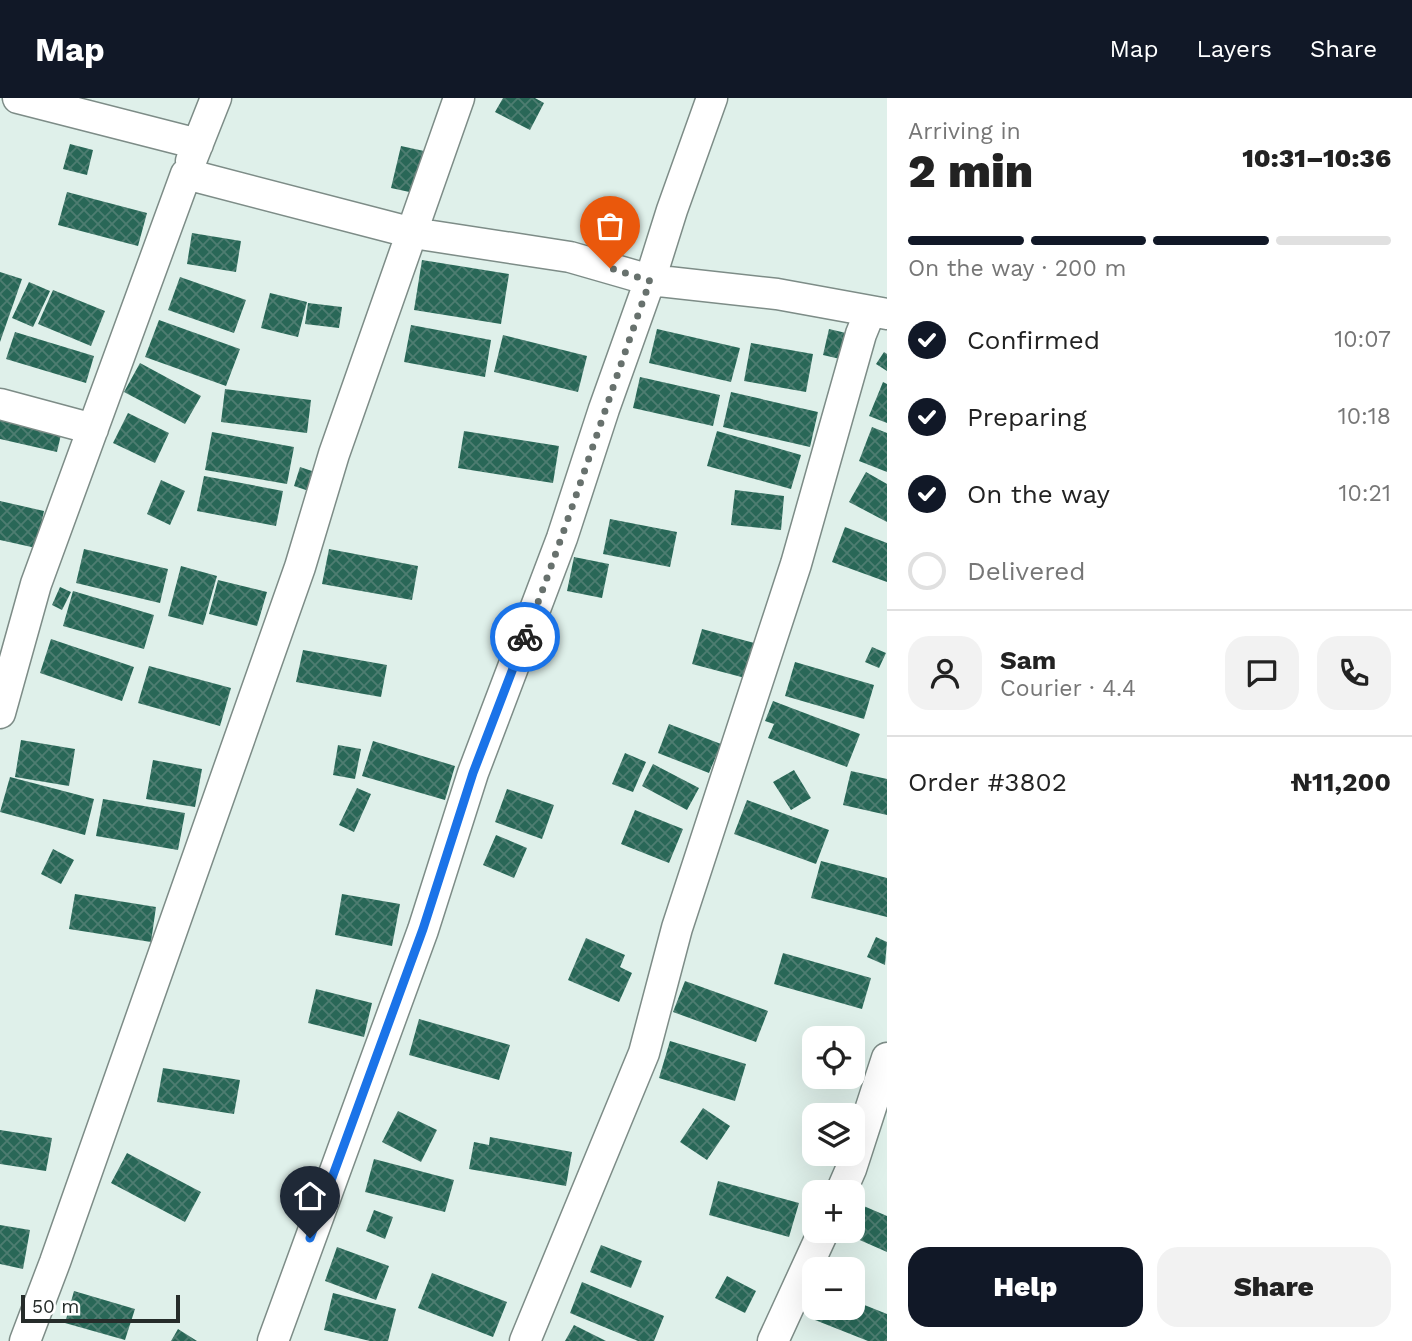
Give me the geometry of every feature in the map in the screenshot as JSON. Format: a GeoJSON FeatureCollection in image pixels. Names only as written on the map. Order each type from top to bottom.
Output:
{"type":"FeatureCollection","features":[{"type":"Feature","properties":{"kind":"street"},"geometry":{"type":"LineString","coordinates":[[18,98],[198,144]]}},
{"type":"Feature","properties":{"kind":"street"},"geometry":{"type":"LineString","coordinates":[[0,713],[12,626],[36,584],[216,98]]}},
{"type":"Feature","properties":{"kind":"street"},"geometry":{"type":"LineString","coordinates":[[25,1341],[299,567],[334,454],[459,98]]}},
{"type":"Feature","properties":{"kind":"street"},"geometry":{"type":"LineString","coordinates":[[273,1341],[419,942],[473,773],[562,538],[712,98]]}},
{"type":"Feature","properties":{"kind":"street"},"geometry":{"type":"LineString","coordinates":[[186,174],[413,233],[570,257],[650,281],[777,294],[878,313],[861,334],[796,564],[677,928],[644,1053],[526,1341]]}},
{"type":"Feature","properties":{"kind":"street"},"geometry":{"type":"LineString","coordinates":[[0,404],[93,429]]}},
{"type":"Feature","properties":{"kind":"street"},"geometry":{"type":"LineString","coordinates":[[847,1180],[887,1058]]}},
{"type":"Feature","properties":{"kind":"street"},"geometry":{"type":"LineString","coordinates":[[774,1341],[818,1243]]}},
{"type":"Feature","properties":{"kind":"building"},"geometry":{"type":"Polygon","coordinates":[[[503,98],[535,98],[544,103],[530,130],[495,112],[503,98]]]}},
{"type":"Feature","properties":{"kind":"building"},"geometry":{"type":"Polygon","coordinates":[[[70,144],[93,150],[87,175],[63,169],[70,144]]]}},
{"type":"Feature","properties":{"kind":"building"},"geometry":{"type":"Polygon","coordinates":[[[401,146],[424,151],[414,193],[391,188],[401,146]]]}},
{"type":"Feature","properties":{"kind":"building"},"geometry":{"type":"Polygon","coordinates":[[[67,192],[147,213],[138,246],[58,225],[67,192]]]}},
{"type":"Feature","properties":{"kind":"building"},"geometry":{"type":"Polygon","coordinates":[[[192,233],[241,241],[236,272],[187,264],[192,233]]]}},
{"type":"Feature","properties":{"kind":"building"},"geometry":{"type":"Polygon","coordinates":[[[422,260],[509,274],[501,324],[414,310],[422,260]]]}},
{"type":"Feature","properties":{"kind":"building"},"geometry":{"type":"Polygon","coordinates":[[[0,272],[22,279],[0,342],[0,272]]]}},
{"type":"Feature","properties":{"kind":"building"},"geometry":{"type":"Polygon","coordinates":[[[180,277],[246,300],[234,333],[168,310],[180,277]]]}},
{"type":"Feature","properties":{"kind":"building"},"geometry":{"type":"Polygon","coordinates":[[[29,282],[50,291],[33,327],[12,318],[29,282]]]}},
{"type":"Feature","properties":{"kind":"building"},"geometry":{"type":"Polygon","coordinates":[[[53,290],[105,311],[91,346],[38,324],[53,290]]]}},
{"type":"Feature","properties":{"kind":"building"},"geometry":{"type":"Polygon","coordinates":[[[270,293],[307,302],[298,337],[261,328],[270,293]]]}},
{"type":"Feature","properties":{"kind":"building"},"geometry":{"type":"Polygon","coordinates":[[[308,303],[342,307],[339,328],[305,324],[308,303]]]}},
{"type":"Feature","properties":{"kind":"building"},"geometry":{"type":"Polygon","coordinates":[[[159,320],[240,349],[226,386],[145,357],[159,320]]]}},
{"type":"Feature","properties":{"kind":"building"},"geometry":{"type":"Polygon","coordinates":[[[411,325],[491,340],[485,377],[404,362],[411,325]]]}},
{"type":"Feature","properties":{"kind":"building"},"geometry":{"type":"Polygon","coordinates":[[[657,329],[740,348],[731,382],[649,363],[657,329]]]}},
{"type":"Feature","properties":{"kind":"building"},"geometry":{"type":"Polygon","coordinates":[[[829,329],[846,333],[840,359],[823,355],[829,329]]]}},
{"type":"Feature","properties":{"kind":"building"},"geometry":{"type":"Polygon","coordinates":[[[15,332],[94,356],[86,383],[6,359],[15,332]]]}},
{"type":"Feature","properties":{"kind":"building"},"geometry":{"type":"Polygon","coordinates":[[[503,335],[587,356],[578,392],[494,372],[503,335]]]}},
{"type":"Feature","properties":{"kind":"building"},"geometry":{"type":"Polygon","coordinates":[[[751,343],[813,354],[806,392],[744,381],[751,343]]]}},
{"type":"Feature","properties":{"kind":"building"},"geometry":{"type":"Polygon","coordinates":[[[884,352],[887,354],[887,371],[876,364],[884,352]]]}},
{"type":"Feature","properties":{"kind":"building"},"geometry":{"type":"Polygon","coordinates":[[[140,363],[201,396],[185,424],[124,392],[140,363]]]}},
{"type":"Feature","properties":{"kind":"building"},"geometry":{"type":"Polygon","coordinates":[[[640,377],[720,395],[713,426],[633,408],[640,377]]]}},
{"type":"Feature","properties":{"kind":"building"},"geometry":{"type":"Polygon","coordinates":[[[883,382],[887,384],[887,423],[869,416],[883,382]]]}},
{"type":"Feature","properties":{"kind":"building"},"geometry":{"type":"Polygon","coordinates":[[[225,389],[311,400],[307,433],[221,422],[225,389]]]}},
{"type":"Feature","properties":{"kind":"building"},"geometry":{"type":"Polygon","coordinates":[[[731,392],[818,412],[810,447],[723,427],[731,392]]]}},
{"type":"Feature","properties":{"kind":"building"},"geometry":{"type":"Polygon","coordinates":[[[0,402],[65,417],[57,452],[0,439],[0,402]]]}},
{"type":"Feature","properties":{"kind":"building"},"geometry":{"type":"Polygon","coordinates":[[[128,413],[169,433],[155,463],[113,443],[128,413]]]}},
{"type":"Feature","properties":{"kind":"building"},"geometry":{"type":"Polygon","coordinates":[[[872,427],[887,433],[887,472],[859,461],[872,427]]]}},
{"type":"Feature","properties":{"kind":"building"},"geometry":{"type":"Polygon","coordinates":[[[464,431],[559,446],[553,483],[458,468],[464,431]]]}},
{"type":"Feature","properties":{"kind":"building"},"geometry":{"type":"Polygon","coordinates":[[[717,431],[801,455],[791,489],[707,466],[717,431]]]}},
{"type":"Feature","properties":{"kind":"building"},"geometry":{"type":"Polygon","coordinates":[[[212,432],[294,447],[287,484],[205,470],[212,432]]]}},
{"type":"Feature","properties":{"kind":"building"},"geometry":{"type":"Polygon","coordinates":[[[300,467],[315,472],[309,491],[294,486],[300,467]]]}},
{"type":"Feature","properties":{"kind":"building"},"geometry":{"type":"Polygon","coordinates":[[[866,472],[887,484],[887,522],[849,502],[866,472]]]}},
{"type":"Feature","properties":{"kind":"building"},"geometry":{"type":"Polygon","coordinates":[[[204,476],[283,491],[276,526],[197,511],[204,476]]]}},
{"type":"Feature","properties":{"kind":"building"},"geometry":{"type":"Polygon","coordinates":[[[161,480],[185,491],[170,525],[147,514],[161,480]]]}},
{"type":"Feature","properties":{"kind":"building"},"geometry":{"type":"Polygon","coordinates":[[[735,490],[784,496],[781,530],[731,525],[735,490]]]}},
{"type":"Feature","properties":{"kind":"building"},"geometry":{"type":"Polygon","coordinates":[[[0,501],[44,511],[36,548],[0,540],[0,501]]]}},
{"type":"Feature","properties":{"kind":"building"},"geometry":{"type":"Polygon","coordinates":[[[610,519],[677,532],[670,567],[603,554],[610,519]]]}},
{"type":"Feature","properties":{"kind":"building"},"geometry":{"type":"Polygon","coordinates":[[[845,527],[887,543],[887,582],[832,562],[845,527]]]}},
{"type":"Feature","properties":{"kind":"building"},"geometry":{"type":"Polygon","coordinates":[[[84,549],[168,569],[160,603],[76,583],[84,549]]]}},
{"type":"Feature","properties":{"kind":"building"},"geometry":{"type":"Polygon","coordinates":[[[329,549],[418,566],[412,600],[322,584],[329,549]]]}},
{"type":"Feature","properties":{"kind":"building"},"geometry":{"type":"Polygon","coordinates":[[[574,557],[609,564],[602,598],[567,591],[574,557]]]}},
{"type":"Feature","properties":{"kind":"building"},"geometry":{"type":"Polygon","coordinates":[[[181,566],[217,576],[203,625],[168,616],[181,566]]]}},
{"type":"Feature","properties":{"kind":"building"},"geometry":{"type":"Polygon","coordinates":[[[218,580],[267,592],[257,626],[209,614],[218,580]]]}},
{"type":"Feature","properties":{"kind":"building"},"geometry":{"type":"Polygon","coordinates":[[[60,587],[71,592],[62,610],[52,605],[60,587]]]}},
{"type":"Feature","properties":{"kind":"building"},"geometry":{"type":"Polygon","coordinates":[[[73,591],[154,615],[144,649],[63,626],[73,591]]]}},
{"type":"Feature","properties":{"kind":"building"},"geometry":{"type":"Polygon","coordinates":[[[702,629],[758,644],[749,679],[692,664],[702,629]]]}},
{"type":"Feature","properties":{"kind":"building"},"geometry":{"type":"Polygon","coordinates":[[[51,639],[134,667],[122,701],[40,673],[51,639]]]}},
{"type":"Feature","properties":{"kind":"building"},"geometry":{"type":"Polygon","coordinates":[[[872,647],[886,653],[879,668],[865,662],[872,647]]]}},
{"type":"Feature","properties":{"kind":"building"},"geometry":{"type":"Polygon","coordinates":[[[303,650],[387,665],[381,697],[296,682],[303,650]]]}},
{"type":"Feature","properties":{"kind":"building"},"geometry":{"type":"Polygon","coordinates":[[[795,662],[874,685],[864,719],[785,696],[795,662]]]}},
{"type":"Feature","properties":{"kind":"building"},"geometry":{"type":"Polygon","coordinates":[[[149,666],[231,688],[220,726],[138,703],[149,666]]]}},
{"type":"Feature","properties":{"kind":"building"},"geometry":{"type":"Polygon","coordinates":[[[773,701],[860,734],[847,767],[768,738],[774,724],[765,721],[773,701]]]}},
{"type":"Feature","properties":{"kind":"building"},"geometry":{"type":"Polygon","coordinates":[[[669,724],[721,744],[709,773],[658,753],[669,724]]]}},
{"type":"Feature","properties":{"kind":"building"},"geometry":{"type":"Polygon","coordinates":[[[21,740],[75,749],[69,786],[15,777],[21,740]]]}},
{"type":"Feature","properties":{"kind":"building"},"geometry":{"type":"Polygon","coordinates":[[[373,741],[455,766],[445,800],[362,776],[373,741]]]}},
{"type":"Feature","properties":{"kind":"building"},"geometry":{"type":"Polygon","coordinates":[[[338,745],[361,749],[355,779],[333,775],[338,745]]]}},
{"type":"Feature","properties":{"kind":"building"},"geometry":{"type":"Polygon","coordinates":[[[625,753],[646,762],[633,792],[612,784],[625,753]]]}},
{"type":"Feature","properties":{"kind":"building"},"geometry":{"type":"Polygon","coordinates":[[[153,760],[202,769],[195,807],[146,799],[153,760]]]}},
{"type":"Feature","properties":{"kind":"building"},"geometry":{"type":"Polygon","coordinates":[[[653,764],[699,788],[687,810],[642,786],[653,764]]]}},
{"type":"Feature","properties":{"kind":"building"},"geometry":{"type":"Polygon","coordinates":[[[794,770],[811,798],[791,810],[773,782],[794,770]]]}},
{"type":"Feature","properties":{"kind":"building"},"geometry":{"type":"Polygon","coordinates":[[[851,771],[887,779],[887,815],[843,805],[851,771]]]}},
{"type":"Feature","properties":{"kind":"building"},"geometry":{"type":"Polygon","coordinates":[[[10,777],[94,799],[85,835],[0,812],[10,777]]]}},
{"type":"Feature","properties":{"kind":"building"},"geometry":{"type":"Polygon","coordinates":[[[357,788],[371,794],[354,832],[339,825],[357,788]]]}},
{"type":"Feature","properties":{"kind":"building"},"geometry":{"type":"Polygon","coordinates":[[[507,789],[554,805],[542,839],[495,822],[507,789]]]}},
{"type":"Feature","properties":{"kind":"building"},"geometry":{"type":"Polygon","coordinates":[[[103,799],[185,813],[178,850],[96,836],[103,799]]]}},
{"type":"Feature","properties":{"kind":"building"},"geometry":{"type":"Polygon","coordinates":[[[747,800],[829,830],[816,864],[734,834],[747,800]]]}},
{"type":"Feature","properties":{"kind":"building"},"geometry":{"type":"Polygon","coordinates":[[[635,810],[683,829],[669,863],[621,844],[635,810]]]}},
{"type":"Feature","properties":{"kind":"building"},"geometry":{"type":"Polygon","coordinates":[[[496,835],[527,848],[514,878],[483,865],[496,835]]]}},
{"type":"Feature","properties":{"kind":"building"},"geometry":{"type":"Polygon","coordinates":[[[53,849],[74,860],[61,884],[41,874],[53,849]]]}},
{"type":"Feature","properties":{"kind":"building"},"geometry":{"type":"Polygon","coordinates":[[[821,861],[887,878],[887,917],[811,898],[821,861]]]}},
{"type":"Feature","properties":{"kind":"building"},"geometry":{"type":"Polygon","coordinates":[[[75,894],[156,907],[151,942],[69,929],[75,894]]]}},
{"type":"Feature","properties":{"kind":"building"},"geometry":{"type":"Polygon","coordinates":[[[342,894],[400,904],[392,946],[335,935],[342,894]]]}},
{"type":"Feature","properties":{"kind":"building"},"geometry":{"type":"Polygon","coordinates":[[[876,937],[887,942],[885,965],[867,957],[876,937]]]}},
{"type":"Feature","properties":{"kind":"building"},"geometry":{"type":"Polygon","coordinates":[[[586,938],[625,955],[620,967],[632,973],[619,1002],[568,980],[586,938]]]}},
{"type":"Feature","properties":{"kind":"building"},"geometry":{"type":"Polygon","coordinates":[[[783,953],[871,978],[862,1009],[774,984],[783,953]]]}},
{"type":"Feature","properties":{"kind":"building"},"geometry":{"type":"Polygon","coordinates":[[[685,981],[768,1011],[756,1042],[673,1012],[685,981]]]}},
{"type":"Feature","properties":{"kind":"building"},"geometry":{"type":"Polygon","coordinates":[[[316,989],[372,1003],[364,1037],[308,1023],[316,989]]]}},
{"type":"Feature","properties":{"kind":"building"},"geometry":{"type":"Polygon","coordinates":[[[419,1019],[510,1045],[499,1080],[409,1055],[419,1019]]]}},
{"type":"Feature","properties":{"kind":"building"},"geometry":{"type":"Polygon","coordinates":[[[670,1041],[746,1064],[735,1101],[659,1078],[670,1041]]]}},
{"type":"Feature","properties":{"kind":"building"},"geometry":{"type":"Polygon","coordinates":[[[163,1068],[240,1080],[234,1114],[157,1102],[163,1068]]]}},
{"type":"Feature","properties":{"kind":"building"},"geometry":{"type":"Polygon","coordinates":[[[703,1108],[730,1126],[707,1160],[680,1142],[703,1108]]]}},
{"type":"Feature","properties":{"kind":"building"},"geometry":{"type":"Polygon","coordinates":[[[398,1111],[437,1130],[421,1162],[382,1142],[398,1111]]]}},
{"type":"Feature","properties":{"kind":"building"},"geometry":{"type":"Polygon","coordinates":[[[0,1130],[52,1138],[46,1171],[0,1164],[0,1130]]]}},
{"type":"Feature","properties":{"kind":"building"},"geometry":{"type":"Polygon","coordinates":[[[490,1137],[572,1152],[566,1186],[469,1169],[474,1142],[489,1145],[490,1137]]]}},
{"type":"Feature","properties":{"kind":"building"},"geometry":{"type":"Polygon","coordinates":[[[127,1153],[201,1192],[185,1222],[111,1183],[127,1153]]]}},
{"type":"Feature","properties":{"kind":"building"},"geometry":{"type":"Polygon","coordinates":[[[374,1159],[454,1180],[445,1212],[365,1192],[374,1159]]]}},
{"type":"Feature","properties":{"kind":"building"},"geometry":{"type":"Polygon","coordinates":[[[718,1181],[799,1203],[789,1237],[709,1215],[718,1181]]]}},
{"type":"Feature","properties":{"kind":"building"},"geometry":{"type":"Polygon","coordinates":[[[865,1207],[887,1216],[887,1252],[865,1242],[865,1207]]]}},
{"type":"Feature","properties":{"kind":"building"},"geometry":{"type":"Polygon","coordinates":[[[374,1210],[393,1217],[385,1239],[366,1231],[374,1210]]]}},
{"type":"Feature","properties":{"kind":"building"},"geometry":{"type":"Polygon","coordinates":[[[0,1225],[30,1230],[23,1269],[0,1264],[0,1225]]]}},
{"type":"Feature","properties":{"kind":"building"},"geometry":{"type":"Polygon","coordinates":[[[601,1245],[642,1261],[631,1288],[590,1272],[601,1245]]]}},
{"type":"Feature","properties":{"kind":"building"},"geometry":{"type":"Polygon","coordinates":[[[337,1247],[389,1266],[376,1300],[325,1281],[337,1247]]]}},
{"type":"Feature","properties":{"kind":"building"},"geometry":{"type":"Polygon","coordinates":[[[432,1273],[507,1302],[493,1337],[418,1308],[432,1273]]]}},
{"type":"Feature","properties":{"kind":"building"},"geometry":{"type":"Polygon","coordinates":[[[727,1276],[756,1291],[745,1313],[715,1298],[727,1276]]]}},
{"type":"Feature","properties":{"kind":"building"},"geometry":{"type":"Polygon","coordinates":[[[582,1282],[664,1316],[654,1341],[638,1341],[570,1313],[582,1282]]]}},
{"type":"Feature","properties":{"kind":"building"},"geometry":{"type":"Polygon","coordinates":[[[74,1291],[135,1309],[125,1340],[65,1323],[74,1291]]]}},
{"type":"Feature","properties":{"kind":"building"},"geometry":{"type":"Polygon","coordinates":[[[333,1293],[396,1309],[388,1341],[370,1341],[324,1330],[333,1293]]]}},
{"type":"Feature","properties":{"kind":"building"},"geometry":{"type":"Polygon","coordinates":[[[865,1305],[887,1314],[887,1341],[868,1341],[815,1320],[865,1320],[865,1305]]]}},
{"type":"Feature","properties":{"kind":"building"},"geometry":{"type":"Polygon","coordinates":[[[574,1325],[606,1341],[565,1341],[574,1325]]]}},
{"type":"Feature","properties":{"kind":"building"},"geometry":{"type":"Polygon","coordinates":[[[178,1329],[197,1341],[171,1341],[178,1329]]]}},
{"type":"Feature","properties":{"kind":"way so far"},"geometry":{"type":"LineString","coordinates":[[525,637],[562,538],[650,281],[610,268]]}},
{"type":"Feature","properties":{"kind":"route"},"geometry":{"type":"LineString","coordinates":[[310,1238],[423,929],[473,773],[525,637]]}}]}
